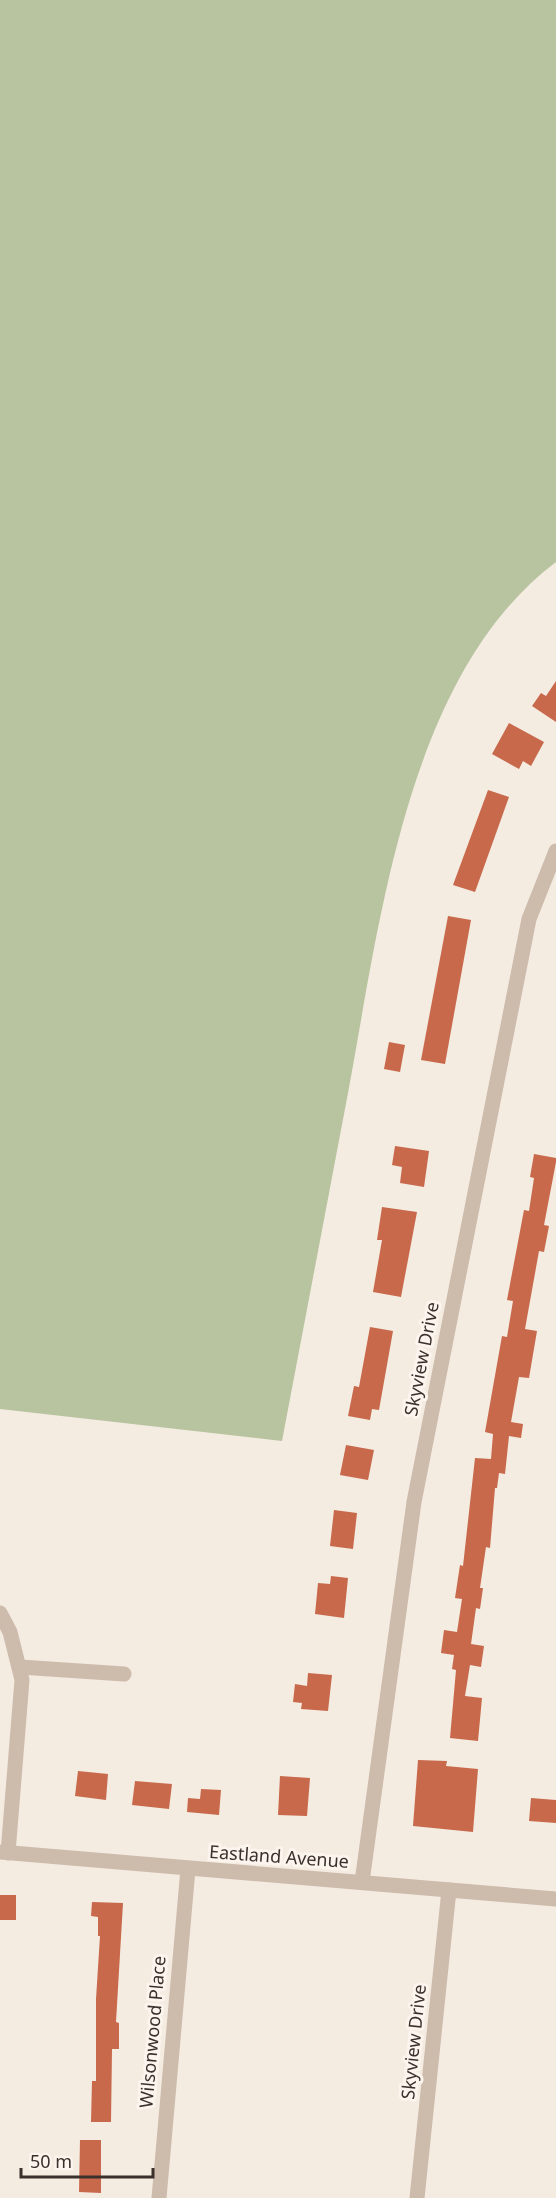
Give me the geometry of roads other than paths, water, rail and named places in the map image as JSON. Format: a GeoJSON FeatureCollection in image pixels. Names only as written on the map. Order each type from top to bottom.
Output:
{"type":"FeatureCollection","features":[{"type":"Feature","properties":{"kind":"street","name":"Skyview Drive"},"geometry":{"type":"LineString","coordinates":[[362,1882],[414,1502],[529,919],[556,851]]}},
{"type":"Feature","properties":{"kind":"street"},"geometry":{"type":"LineString","coordinates":[[0,1613],[10,1632],[20,1667],[21,1703],[4,1852]]}},
{"type":"Feature","properties":{"kind":"street"},"geometry":{"type":"LineString","coordinates":[[20,1667],[123,1674]]}},
{"type":"Feature","properties":{"kind":"street","name":"Eastland Avenue"},"geometry":{"type":"LineString","coordinates":[[4,1852],[556,1899]]}},
{"type":"Feature","properties":{"kind":"street","name":"Wilsonwood Place"},"geometry":{"type":"LineString","coordinates":[[159,2198],[188,1869]]}},
{"type":"Feature","properties":{"kind":"street","name":"Skyview Drive"},"geometry":{"type":"LineString","coordinates":[[417,2198],[449,1890]]}}]}
